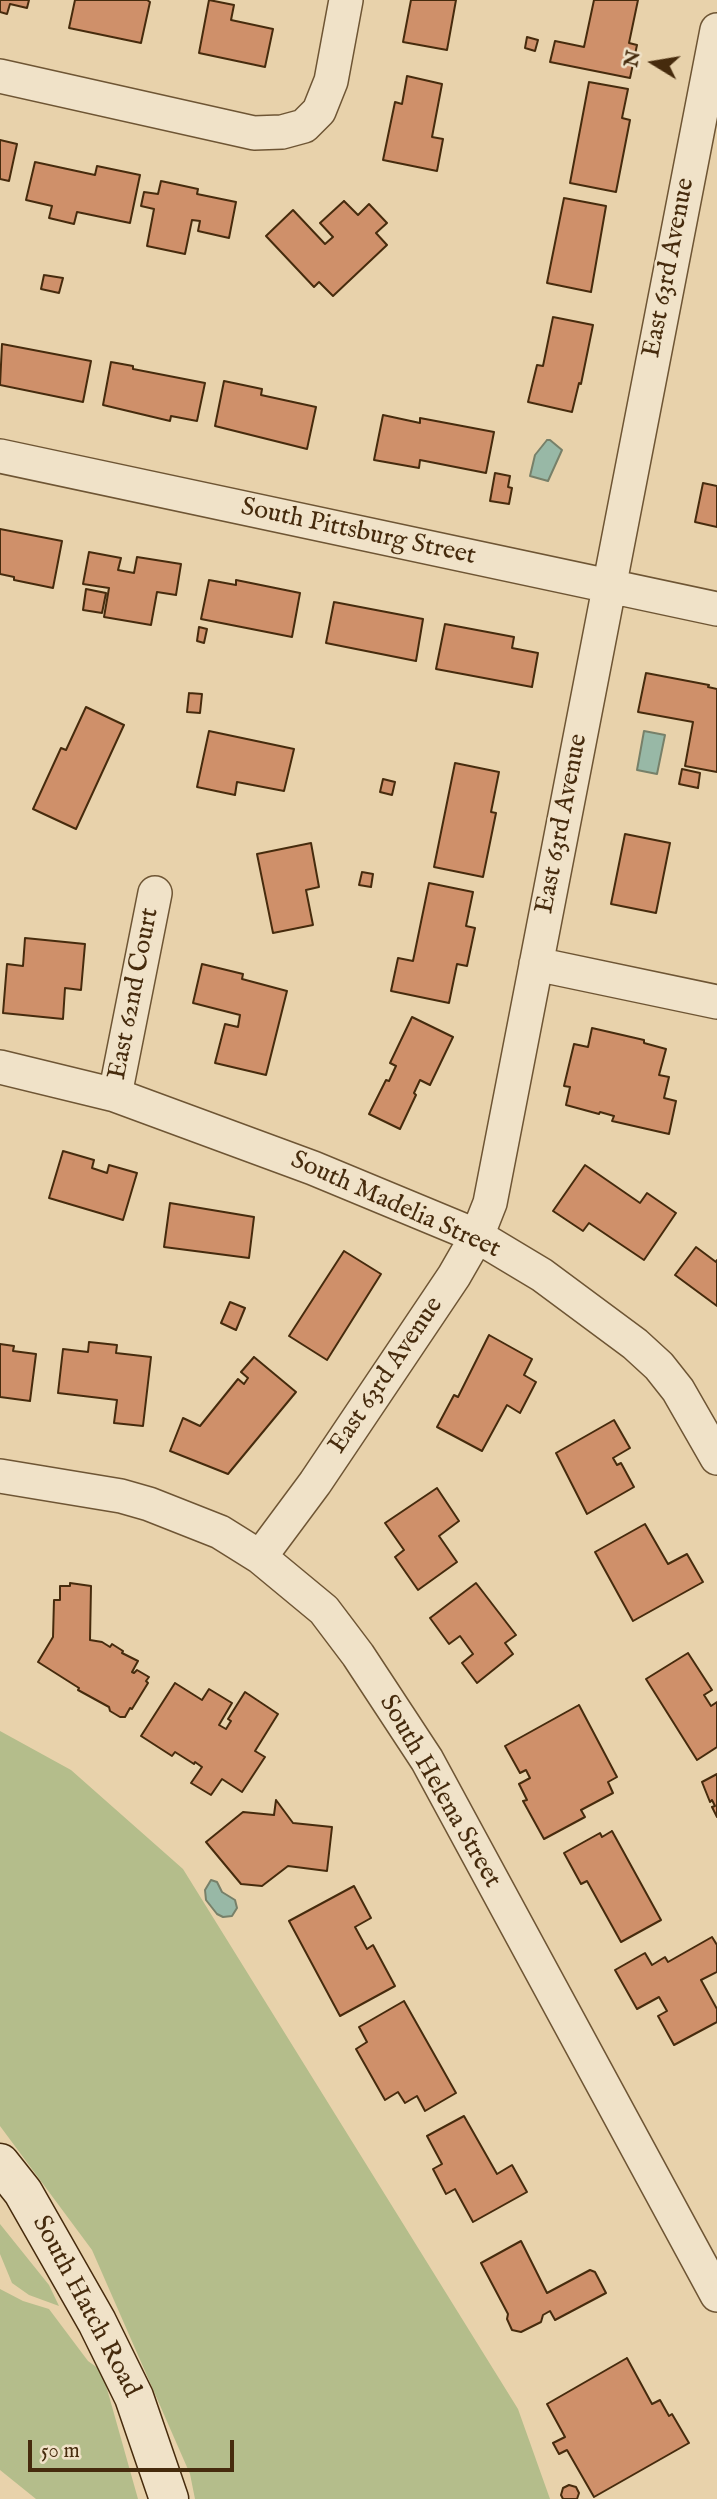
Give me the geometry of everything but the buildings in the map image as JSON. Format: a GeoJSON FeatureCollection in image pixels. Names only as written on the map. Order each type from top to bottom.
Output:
{"type":"FeatureCollection","features":[{"type":"Feature","properties":{"kind":"main road","name":"South Hatch Road"},"geometry":{"type":"LineString","coordinates":[[0,2163],[23,2192],[97,2322],[134,2397],[169,2499]]}},
{"type":"Feature","properties":{"kind":"street"},"geometry":{"type":"LineString","coordinates":[[0,76],[254,133],[282,132],[304,126],[319,111],[331,81],[346,0]]}},
{"type":"Feature","properties":{"kind":"street","name":"East 63rd Avenue"},"geometry":{"type":"LineString","coordinates":[[260,1557],[315,1483],[454,1276],[477,1236],[490,1203],[717,30]]}},
{"type":"Feature","properties":{"kind":"street","name":"South Pittsburg Street"},"geometry":{"type":"LineString","coordinates":[[0,456],[717,609]]}},
{"type":"Feature","properties":{"kind":"street","name":"East 62nd Court"},"geometry":{"type":"LineString","coordinates":[[115,1095],[155,893]]}},
{"type":"Feature","properties":{"kind":"street"},"geometry":{"type":"LineString","coordinates":[[536,964],[717,1002]]}},
{"type":"Feature","properties":{"kind":"street","name":"South Madelia Street"},"geometry":{"type":"LineString","coordinates":[[0,1067],[115,1095],[313,1168],[477,1236],[542,1275],[635,1344],[659,1366],[678,1390],[717,1458]]}},
{"type":"Feature","properties":{"kind":"street","name":"South Helena Street"},"geometry":{"type":"LineString","coordinates":[[0,1476],[121,1496],[220,1532],[260,1557],[324,1611],[358,1655],[427,1760],[717,2295]]}},
{"type":"Feature","properties":{"kind":"green space"},"geometry":{"type":"Polygon","coordinates":[[[0,1731],[71,1770],[183,1869],[518,2409],[550,2499],[195,2499],[190,2474],[92,2250],[0,2126],[0,1731]]]}},
{"type":"Feature","properties":{"kind":"green space"},"geometry":{"type":"Polygon","coordinates":[[[0,2224],[49,2285],[59,2306],[29,2295],[12,2283],[0,2254],[0,2224]]]}},
{"type":"Feature","properties":{"kind":"green space"},"geometry":{"type":"Polygon","coordinates":[[[0,2289],[23,2301],[49,2309],[88,2361],[102,2371],[138,2499],[36,2499],[0,2470],[0,2289]]]}},
{"type":"Feature","properties":{"kind":"shaded area"},"geometry":{"type":"Polygon","coordinates":[[[547,440],[562,450],[548,481],[530,476],[535,455],[547,440]]]}},
{"type":"Feature","properties":{"kind":"shaded area"},"geometry":{"type":"Polygon","coordinates":[[[644,731],[665,735],[657,774],[637,770],[644,731]]]}},
{"type":"Feature","properties":{"kind":"shaded area"},"geometry":{"type":"Polygon","coordinates":[[[211,1880],[217,1882],[222,1892],[235,1900],[237,1908],[232,1916],[223,1917],[217,1914],[206,1900],[205,1890],[211,1880]]]}}]}
